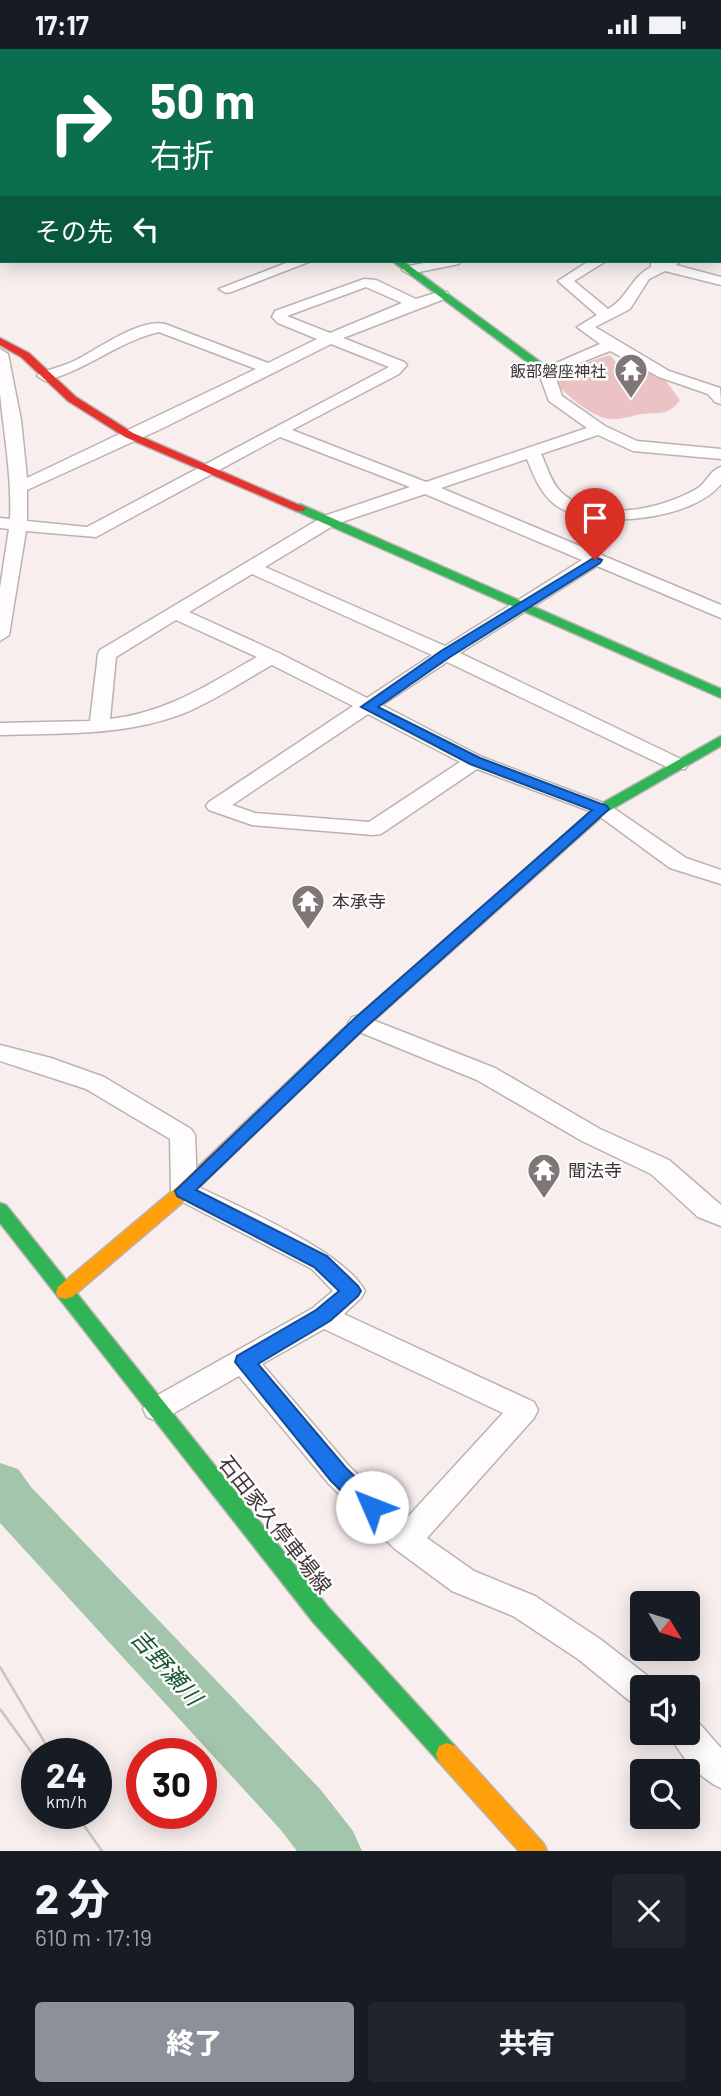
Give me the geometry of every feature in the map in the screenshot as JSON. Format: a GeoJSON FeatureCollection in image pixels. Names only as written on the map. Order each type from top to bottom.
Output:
{"type":"FeatureCollection","features":[{"type":"Feature","properties":{"kind":"street"},"geometry":{"type":"LineString","coordinates":[[226,289],[298,263]]}},
{"type":"Feature","properties":{"kind":"street"},"geometry":{"type":"LineString","coordinates":[[403,265],[428,263]]}},
{"type":"Feature","properties":{"kind":"street"},"geometry":{"type":"LineString","coordinates":[[596,263],[565,281],[606,315]]}},
{"type":"Feature","properties":{"kind":"street"},"geometry":{"type":"LineString","coordinates":[[721,281],[669,264],[643,276],[625,306],[584,327],[664,374],[714,391],[721,399]]}},
{"type":"Feature","properties":{"kind":"street"},"geometry":{"type":"LineString","coordinates":[[403,265],[546,371],[555,398],[599,429],[633,446],[721,454]]}},
{"type":"Feature","properties":{"kind":"street"},"geometry":{"type":"LineString","coordinates":[[9,524],[79,534],[90,533],[398,368],[397,362],[278,317],[293,308],[364,283],[371,283],[414,303]]}},
{"type":"Feature","properties":{"kind":"street"},"geometry":{"type":"LineString","coordinates":[[19,488],[172,417],[331,338],[414,303],[442,295]]}},
{"type":"Feature","properties":{"kind":"street"},"geometry":{"type":"LineString","coordinates":[[45,376],[78,365],[139,332],[160,327],[268,368]]}},
{"type":"Feature","properties":{"kind":"street"},"geometry":{"type":"LineString","coordinates":[[0,341],[24,355],[72,399],[129,435],[330,520],[721,694]]}},
{"type":"Feature","properties":{"kind":"street"},"geometry":{"type":"LineString","coordinates":[[546,371],[611,345]]}},
{"type":"Feature","properties":{"kind":"street"},"geometry":{"type":"LineString","coordinates":[[0,355],[14,425],[19,488],[9,524],[0,635]]}},
{"type":"Feature","properties":{"kind":"street"},"geometry":{"type":"LineString","coordinates":[[701,386],[721,373]]}},
{"type":"Feature","properties":{"kind":"street"},"geometry":{"type":"LineString","coordinates":[[99,725],[107,654],[178,614],[250,567],[330,520],[599,429]]}},
{"type":"Feature","properties":{"kind":"street"},"geometry":{"type":"LineString","coordinates":[[279,431],[426,488],[721,612]]}},
{"type":"Feature","properties":{"kind":"street"},"geometry":{"type":"LineString","coordinates":[[532,451],[553,494],[572,506],[598,516],[649,512],[670,506],[706,491],[721,472]]}},
{"type":"Feature","properties":{"kind":"street"},"geometry":{"type":"LineString","coordinates":[[475,761],[373,829],[252,819],[216,806],[446,654],[595,560]]}},
{"type":"Feature","properties":{"kind":"street"},"geometry":{"type":"LineString","coordinates":[[250,567],[446,654],[678,765]]}},
{"type":"Feature","properties":{"kind":"street"},"geometry":{"type":"LineString","coordinates":[[178,614],[272,657],[475,761],[602,809],[678,863],[721,877]]}},
{"type":"Feature","properties":{"kind":"street"},"geometry":{"type":"LineString","coordinates":[[0,729],[99,725],[150,718],[177,709],[272,657]]}},
{"type":"Feature","properties":{"kind":"street"},"geometry":{"type":"LineString","coordinates":[[65,1292],[184,1191],[360,1023],[602,809],[721,740]]}},
{"type":"Feature","properties":{"kind":"street"},"geometry":{"type":"LineString","coordinates":[[360,1023],[486,1074],[591,1135],[660,1167],[707,1210],[721,1216]]}},
{"type":"Feature","properties":{"kind":"street"},"geometry":{"type":"LineString","coordinates":[[0,1053],[42,1064],[95,1083],[181,1135],[184,1191]]}},
{"type":"Feature","properties":{"kind":"street"},"geometry":{"type":"LineString","coordinates":[[157,1409],[323,1316],[351,1291],[321,1262],[184,1191]]}},
{"type":"Feature","properties":{"kind":"street","name":"石田家久停車場線"},"geometry":{"type":"LineString","coordinates":[[0,1210],[321,1615],[535,1851]]}},
{"type":"Feature","properties":{"kind":"street"},"geometry":{"type":"LineString","coordinates":[[323,1316],[524,1410],[406,1540]]}},
{"type":"Feature","properties":{"kind":"street"},"geometry":{"type":"LineString","coordinates":[[244,1362],[339,1475],[406,1540],[463,1581],[524,1606],[589,1649],[630,1681]]}},
{"type":"Feature","properties":{"kind":"street"},"geometry":{"type":"LineString","coordinates":[[697,1745],[721,1772]]}},
{"type":"Feature","properties":{"kind":"shaded area"},"geometry":{"type":"Polygon","coordinates":[[[610,355],[617,364],[663,377],[680,400],[672,409],[663,412],[609,419],[594,414],[578,403],[553,378],[563,369],[610,355]]]}},
{"type":"Feature","properties":{"kind":"waterway","name":"吉野瀬川"},"geometry":{"type":"LineString","coordinates":[[0,1484],[13,1502],[300,1809],[333,1851]]}},
{"type":"Feature","properties":{"kind":"tram line"},"geometry":{"type":"LineString","coordinates":[[0,1667],[42,1738]]}},
{"type":"Feature","properties":{"kind":"tram line"},"geometry":{"type":"LineString","coordinates":[[0,1709],[21,1738]]}},
{"type":"Feature","properties":{"kind":"tram line"},"geometry":{"type":"LineString","coordinates":[[86,1829],[102,1851]]}},
{"type":"Feature","properties":{"kind":"traffic: fast"},"geometry":{"type":"LineString","coordinates":[[400,263],[546,371]]}},
{"type":"Feature","properties":{"kind":"traffic: fast"},"geometry":{"type":"LineString","coordinates":[[300,508],[721,694]]}},
{"type":"Feature","properties":{"kind":"traffic: fast"},"geometry":{"type":"LineString","coordinates":[[347,1035],[602,809],[721,740]]}},
{"type":"Feature","properties":{"kind":"traffic: fast"},"geometry":{"type":"LineString","coordinates":[[0,1210],[321,1615],[447,1754]]}},
{"type":"Feature","properties":{"kind":"traffic: slow"},"geometry":{"type":"LineString","coordinates":[[65,1292],[184,1191],[347,1035]]}},
{"type":"Feature","properties":{"kind":"traffic: slow"},"geometry":{"type":"LineString","coordinates":[[447,1754],[535,1851]]}},
{"type":"Feature","properties":{"kind":"traffic: jam"},"geometry":{"type":"LineString","coordinates":[[0,341],[25,355],[72,399],[129,435],[300,508]]}},
{"type":"Feature","properties":{"kind":"place","name":"飯部磐座神社"},"geometry":{"type":"Point","coordinates":[631,400]}},
{"type":"Feature","properties":{"kind":"place","name":"本承寺"},"geometry":{"type":"Point","coordinates":[308,931]}},
{"type":"Feature","properties":{"kind":"place","name":"聞法寺"},"geometry":{"type":"Point","coordinates":[544,1200]}},
{"type":"Feature","properties":{"kind":"route"},"geometry":{"type":"LineString","coordinates":[[372,1507],[339,1475],[244,1362],[323,1316],[351,1291],[321,1262],[184,1191],[360,1023],[602,809],[475,761],[368,707],[595,560]]}}]}
